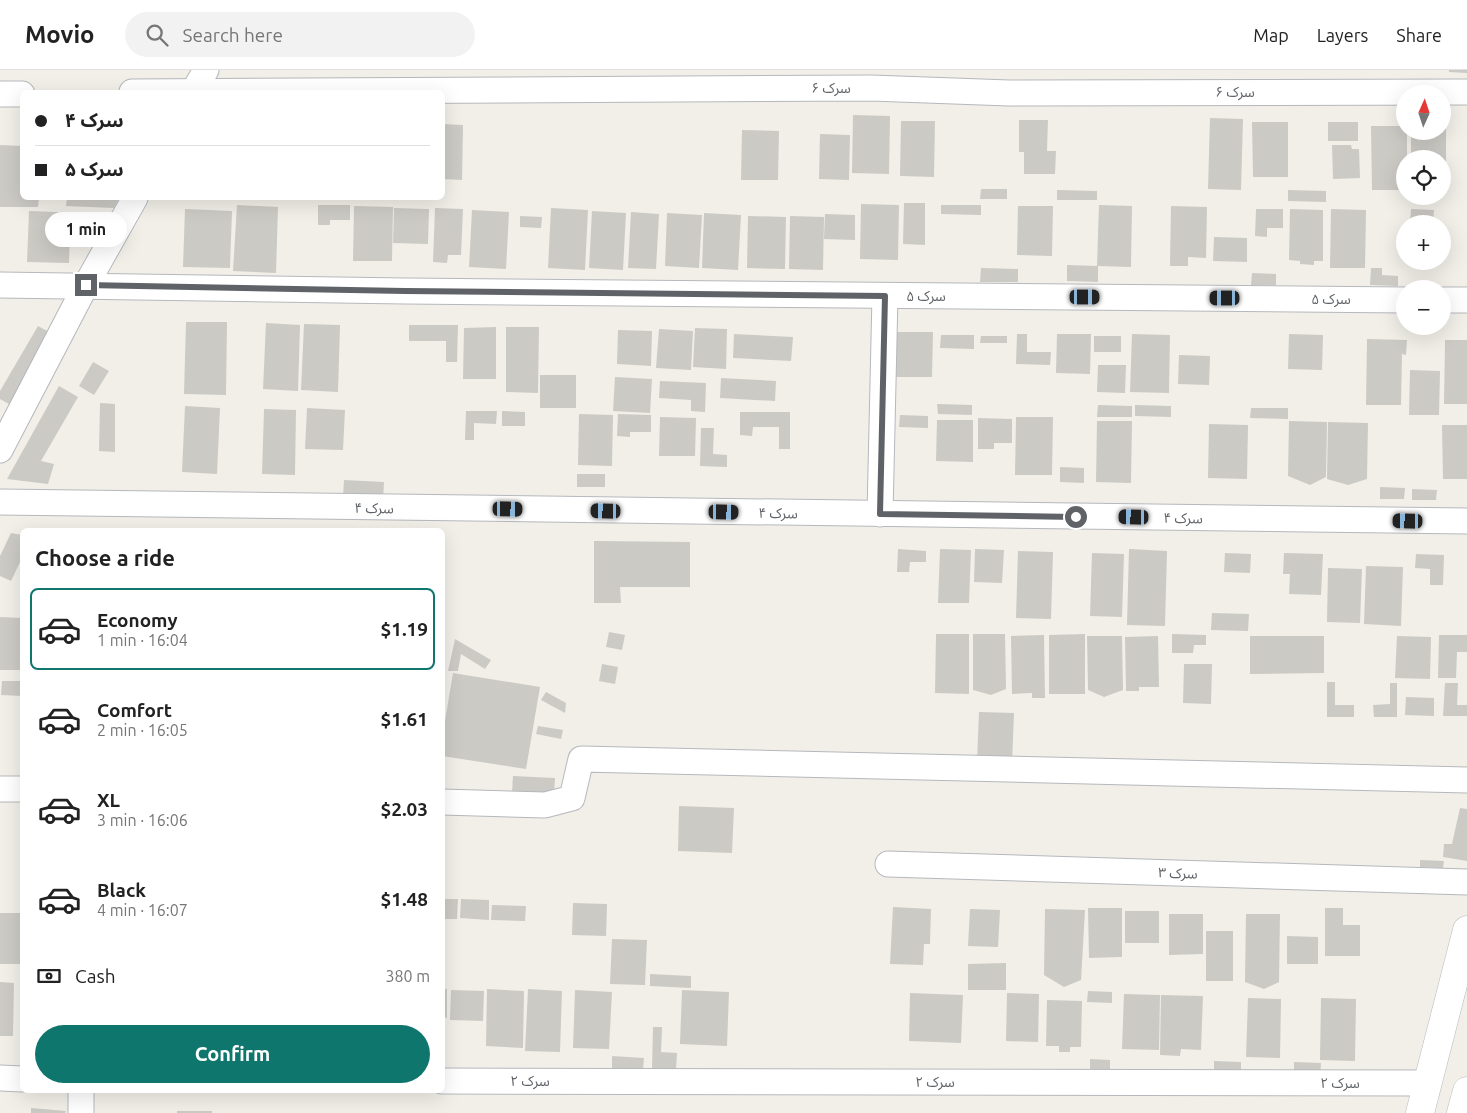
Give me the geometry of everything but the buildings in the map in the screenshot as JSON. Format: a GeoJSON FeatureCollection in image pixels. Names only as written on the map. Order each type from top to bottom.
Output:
{"type":"FeatureCollection","features":[{"type":"Feature","properties":{"kind":"street"},"geometry":{"type":"LineString","coordinates":[[195,90],[206,70]]}},
{"type":"Feature","properties":{"kind":"street","name":"سرک ۶"},"geometry":{"type":"LineString","coordinates":[[445,91],[871,88],[1009,93],[1467,92]]}},
{"type":"Feature","properties":{"kind":"street"},"geometry":{"type":"LineString","coordinates":[[0,94],[20,94]]}},
{"type":"Feature","properties":{"kind":"street"},"geometry":{"type":"LineString","coordinates":[[0,450],[86,285],[134,200]]}},
{"type":"Feature","properties":{"kind":"street","name":"سرک ۵"},"geometry":{"type":"LineString","coordinates":[[0,285],[395,291],[1396,300]]}},
{"type":"Feature","properties":{"kind":"street"},"geometry":{"type":"LineString","coordinates":[[880,514],[885,296]]}},
{"type":"Feature","properties":{"kind":"street"},"geometry":{"type":"LineString","coordinates":[[1451,300],[1467,300]]}},
{"type":"Feature","properties":{"kind":"street","name":"سرک ۴"},"geometry":{"type":"LineString","coordinates":[[0,502],[1467,521]]}},
{"type":"Feature","properties":{"kind":"street"},"geometry":{"type":"LineString","coordinates":[[445,802],[545,805],[572,798],[581,759],[1467,780]]}},
{"type":"Feature","properties":{"kind":"street"},"geometry":{"type":"LineString","coordinates":[[0,789],[20,789]]}},
{"type":"Feature","properties":{"kind":"street","name":"سرک ۳"},"geometry":{"type":"LineString","coordinates":[[888,864],[1467,882]]}},
{"type":"Feature","properties":{"kind":"street"},"geometry":{"type":"LineString","coordinates":[[1420,1113],[1467,930]]}},
{"type":"Feature","properties":{"kind":"street"},"geometry":{"type":"LineString","coordinates":[[0,1078],[20,1079]]}},
{"type":"Feature","properties":{"kind":"street","name":"سرک ۲"},"geometry":{"type":"LineString","coordinates":[[445,1080],[1428,1083]]}},
{"type":"Feature","properties":{"kind":"street"},"geometry":{"type":"LineString","coordinates":[[1461,1113],[1467,1091]]}},
{"type":"Feature","properties":{"kind":"street"},"geometry":{"type":"LineString","coordinates":[[81,1093],[81,1113]]}},
{"type":"Feature","properties":{"kind":"route"},"geometry":{"type":"LineString","coordinates":[[86,285],[405,291],[885,296],[880,514],[1076,517]]}}]}
